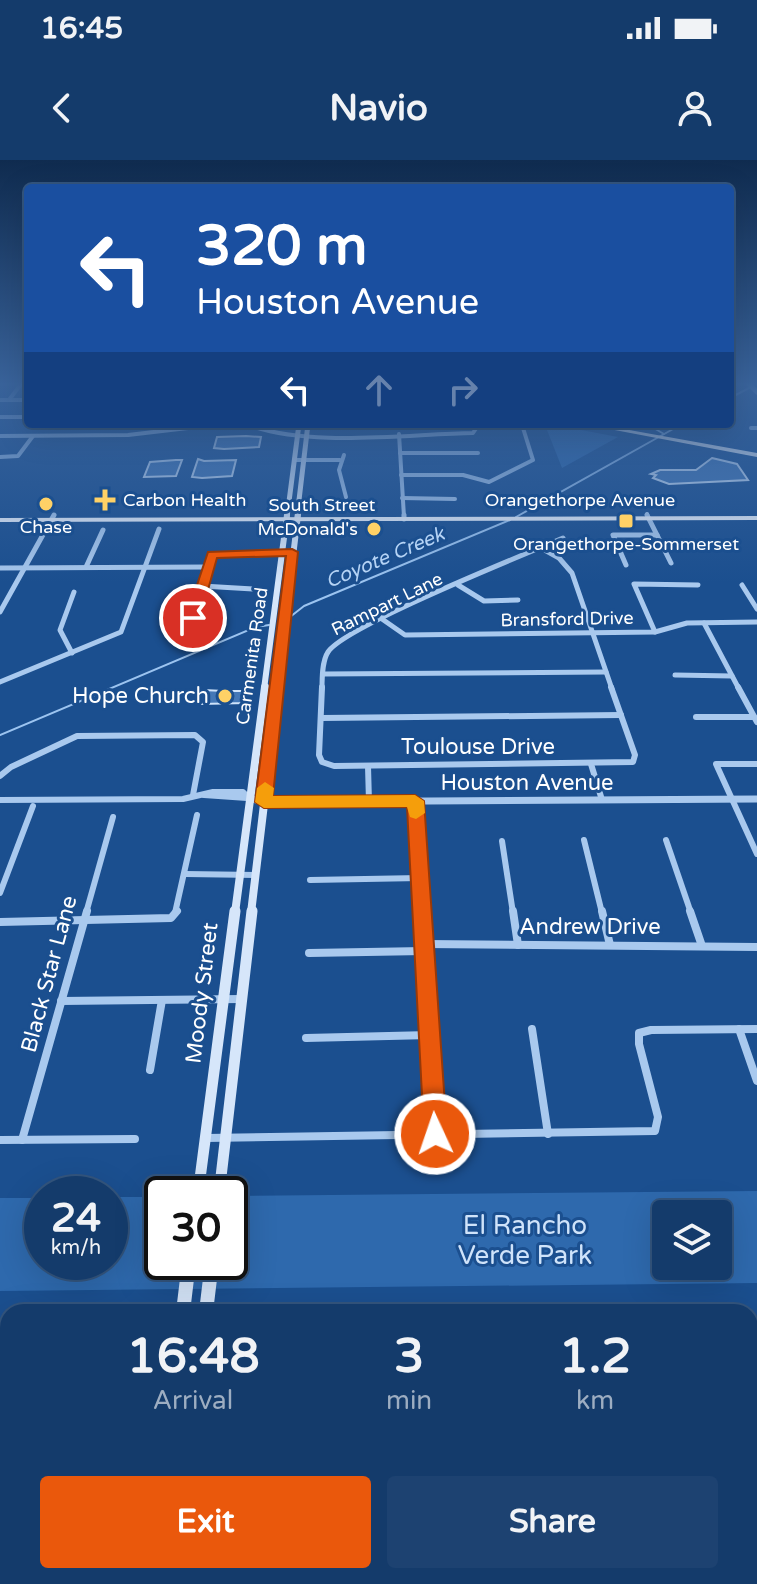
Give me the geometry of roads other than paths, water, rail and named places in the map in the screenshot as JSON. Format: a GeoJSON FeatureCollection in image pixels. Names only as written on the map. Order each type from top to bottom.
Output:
{"type":"FeatureCollection","features":[{"type":"Feature","properties":{"kind":"main road","name":"Carmenita Road"},"geometry":{"type":"LineString","coordinates":[[249,798],[296,450]]}},
{"type":"Feature","properties":{"kind":"main road","name":"Carmenita Road"},"geometry":{"type":"LineString","coordinates":[[264,802],[305,450]]}},
{"type":"Feature","properties":{"kind":"main road","name":"Orangethorpe Avenue"},"geometry":{"type":"LineString","coordinates":[[404,517],[757,515]]}},
{"type":"Feature","properties":{"kind":"main road","name":"South Street"},"geometry":{"type":"LineString","coordinates":[[0,518],[404,517]]}},
{"type":"Feature","properties":{"kind":"main road","name":"Moody Street"},"geometry":{"type":"LineString","coordinates":[[201,1176],[249,798]]}},
{"type":"Feature","properties":{"kind":"main road","name":"Moody Street"},"geometry":{"type":"LineString","coordinates":[[221,1176],[264,802]]}},
{"type":"Feature","properties":{"kind":"main road"},"geometry":{"type":"LineString","coordinates":[[184,1304],[187,1280]]}},
{"type":"Feature","properties":{"kind":"main road"},"geometry":{"type":"LineString","coordinates":[[207,1304],[210,1280]]}},
{"type":"Feature","properties":{"kind":"street"},"geometry":{"type":"LineString","coordinates":[[0,457],[18,456],[22,450]]}},
{"type":"Feature","properties":{"kind":"street"},"geometry":{"type":"LineString","coordinates":[[401,475],[463,475],[489,482],[533,460],[530,450]]}},
{"type":"Feature","properties":{"kind":"street"},"geometry":{"type":"LineString","coordinates":[[404,517],[400,453],[478,453]]}},
{"type":"Feature","properties":{"kind":"street"},"geometry":{"type":"LineString","coordinates":[[294,460],[341,459],[339,472],[346,497]]}},
{"type":"Feature","properties":{"kind":"street"},"geometry":{"type":"LineString","coordinates":[[402,498],[455,499]]}},
{"type":"Feature","properties":{"kind":"street"},"geometry":{"type":"LineString","coordinates":[[648,516],[671,563]]}},
{"type":"Feature","properties":{"kind":"street"},"geometry":{"type":"LineString","coordinates":[[0,612],[53,518]]}},
{"type":"Feature","properties":{"kind":"street"},"geometry":{"type":"LineString","coordinates":[[1,680],[121,632],[159,529]]}},
{"type":"Feature","properties":{"kind":"street"},"geometry":{"type":"LineString","coordinates":[[86,567],[103,530]]}},
{"type":"Feature","properties":{"kind":"street"},"geometry":{"type":"LineString","coordinates":[[626,565],[613,535],[657,535]]}},
{"type":"Feature","properties":{"kind":"street","name":"Rampart Lane"},"geometry":{"type":"LineString","coordinates":[[323,763],[319,755],[324,674],[328,651],[336,642],[563,538]]}},
{"type":"Feature","properties":{"kind":"street"},"geometry":{"type":"LineString","coordinates":[[322,718],[621,715],[572,573],[559,558],[541,548]]}},
{"type":"Feature","properties":{"kind":"street"},"geometry":{"type":"LineString","coordinates":[[193,618],[212,555],[292,552]]}},
{"type":"Feature","properties":{"kind":"street"},"geometry":{"type":"LineString","coordinates":[[0,568],[207,567]]}},
{"type":"Feature","properties":{"kind":"street"},"geometry":{"type":"LineString","coordinates":[[655,632],[634,584],[698,585]]}},
{"type":"Feature","properties":{"kind":"street"},"geometry":{"type":"LineString","coordinates":[[458,585],[484,601],[518,600]]}},
{"type":"Feature","properties":{"kind":"street"},"geometry":{"type":"LineString","coordinates":[[742,585],[757,609]]}},
{"type":"Feature","properties":{"kind":"street"},"geometry":{"type":"LineString","coordinates":[[202,586],[253,589]]}},
{"type":"Feature","properties":{"kind":"street"},"geometry":{"type":"LineString","coordinates":[[72,653],[60,640],[58,630],[74,592]]}},
{"type":"Feature","properties":{"kind":"street","name":"Bransford Drive"},"geometry":{"type":"LineString","coordinates":[[382,619],[405,635],[655,632],[687,623],[757,622]]}},
{"type":"Feature","properties":{"kind":"street"},"geometry":{"type":"LineString","coordinates":[[704,623],[756,719]]}},
{"type":"Feature","properties":{"kind":"street"},"geometry":{"type":"LineString","coordinates":[[324,674],[606,672]]}},
{"type":"Feature","properties":{"kind":"street"},"geometry":{"type":"LineString","coordinates":[[675,675],[732,676]]}},
{"type":"Feature","properties":{"kind":"street","name":"Toulouse Drive"},"geometry":{"type":"LineString","coordinates":[[323,763],[368,766],[633,762],[635,755],[621,715]]}},
{"type":"Feature","properties":{"kind":"street"},"geometry":{"type":"LineString","coordinates":[[696,717],[756,719]]}},
{"type":"Feature","properties":{"kind":"street"},"geometry":{"type":"LineString","coordinates":[[0,776],[77,736],[195,735],[203,742],[193,795]]}},
{"type":"Feature","properties":{"kind":"street"},"geometry":{"type":"LineString","coordinates":[[591,764],[602,800]]}},
{"type":"Feature","properties":{"kind":"street"},"geometry":{"type":"LineString","coordinates":[[757,764],[716,764],[757,854]]}},
{"type":"Feature","properties":{"kind":"street"},"geometry":{"type":"LineString","coordinates":[[368,766],[369,802]]}},
{"type":"Feature","properties":{"kind":"street"},"geometry":{"type":"LineString","coordinates":[[0,800],[183,799],[204,794],[249,798]]}},
{"type":"Feature","properties":{"kind":"street","name":"Houston Avenue"},"geometry":{"type":"LineString","coordinates":[[249,798],[264,802],[757,799]]}},
{"type":"Feature","properties":{"kind":"street"},"geometry":{"type":"LineString","coordinates":[[415,801],[435,1134]]}},
{"type":"Feature","properties":{"kind":"street"},"geometry":{"type":"LineString","coordinates":[[0,893],[33,806]]}},
{"type":"Feature","properties":{"kind":"street"},"geometry":{"type":"LineString","coordinates":[[0,922],[163,920],[177,911],[197,815]]}},
{"type":"Feature","properties":{"kind":"street","name":"Black Star Lane"},"geometry":{"type":"LineString","coordinates":[[22,1140],[113,817]]}},
{"type":"Feature","properties":{"kind":"street"},"geometry":{"type":"LineString","coordinates":[[584,840],[610,945]]}},
{"type":"Feature","properties":{"kind":"street"},"geometry":{"type":"LineString","coordinates":[[666,840],[702,946]]}},
{"type":"Feature","properties":{"kind":"street"},"geometry":{"type":"LineString","coordinates":[[502,841],[518,945]]}},
{"type":"Feature","properties":{"kind":"street"},"geometry":{"type":"LineString","coordinates":[[185,874],[256,875]]}},
{"type":"Feature","properties":{"kind":"street"},"geometry":{"type":"LineString","coordinates":[[310,880],[420,878]]}},
{"type":"Feature","properties":{"kind":"street","name":"Andrew Drive"},"geometry":{"type":"LineString","coordinates":[[309,953],[518,945],[757,947]]}},
{"type":"Feature","properties":{"kind":"street"},"geometry":{"type":"LineString","coordinates":[[61,1001],[241,999]]}},
{"type":"Feature","properties":{"kind":"street"},"geometry":{"type":"LineString","coordinates":[[150,1070],[162,1000]]}},
{"type":"Feature","properties":{"kind":"street"},"geometry":{"type":"LineString","coordinates":[[532,1029],[548,1134]]}},
{"type":"Feature","properties":{"kind":"street"},"geometry":{"type":"LineString","coordinates":[[739,1029],[757,1081]]}},
{"type":"Feature","properties":{"kind":"street"},"geometry":{"type":"LineString","coordinates":[[206,1138],[655,1131],[658,1117],[639,1044],[639,1033],[651,1030],[757,1029]]}},
{"type":"Feature","properties":{"kind":"street"},"geometry":{"type":"LineString","coordinates":[[306,1038],[430,1035]]}},
{"type":"Feature","properties":{"kind":"street"},"geometry":{"type":"LineString","coordinates":[[0,1140],[135,1139]]}},
{"type":"Feature","properties":{"kind":"waterway","name":"Coyote Creek"},"geometry":{"type":"LineString","coordinates":[[516,517],[635,450]]}},
{"type":"Feature","properties":{"kind":"waterway","name":"Coyote Creek"},"geometry":{"type":"LineString","coordinates":[[290,617],[304,606],[510,520]]}},
{"type":"Feature","properties":{"kind":"waterway","name":"Coyote Creek"},"geometry":{"type":"LineString","coordinates":[[0,735],[256,627],[269,625]]}},
{"type":"Feature","properties":{"kind":"place","name":"Carbon Health"},"geometry":{"type":"Point","coordinates":[105,500]}},
{"type":"Feature","properties":{"kind":"place","name":"Chase"},"geometry":{"type":"Point","coordinates":[46,504]}},
{"type":"Feature","properties":{"kind":"place","name":"Orangethorpe-Sommerset"},"geometry":{"type":"Point","coordinates":[626,521]}},
{"type":"Feature","properties":{"kind":"place","name":"McDonald's"},"geometry":{"type":"Point","coordinates":[374,529]}},
{"type":"Feature","properties":{"kind":"place","name":"Hope Church"},"geometry":{"type":"Point","coordinates":[225,696]}},
{"type":"Feature","properties":{"kind":"park label","name":"El Rancho Verde Park"},"geometry":{"type":"Point","coordinates":[525,1240]}}]}
